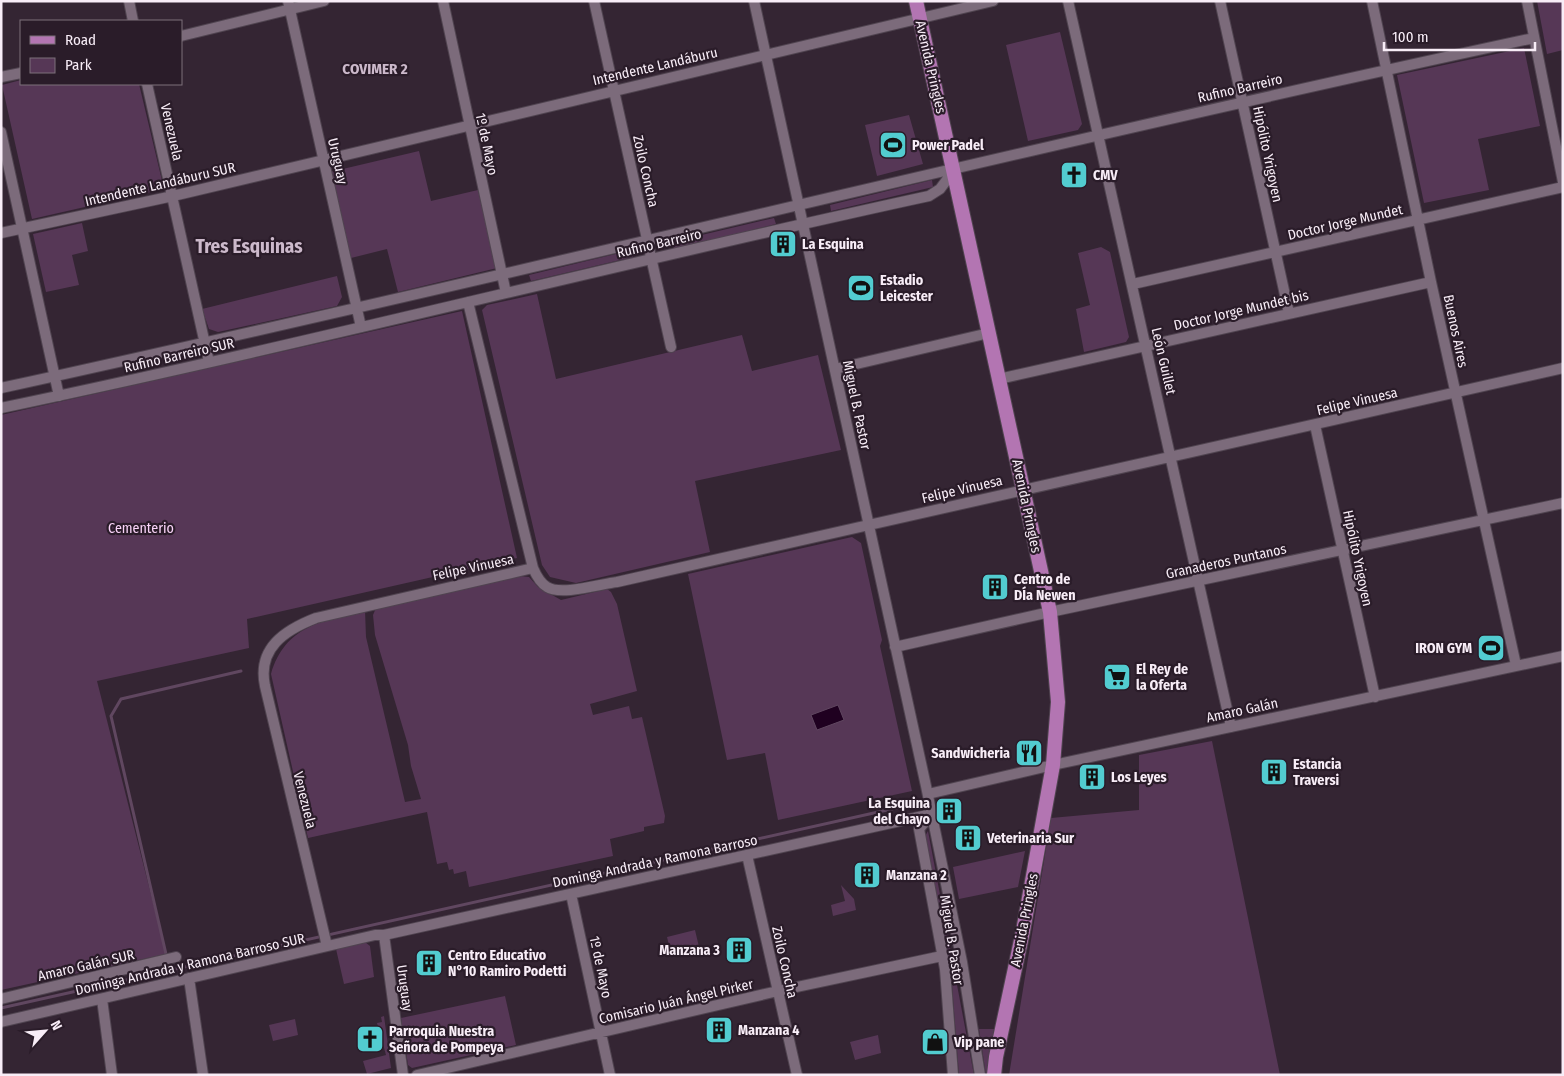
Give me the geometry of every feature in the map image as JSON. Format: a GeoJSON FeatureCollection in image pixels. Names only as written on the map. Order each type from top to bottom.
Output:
{"type":"FeatureCollection","features":[{"type":"Feature","properties":{"kind":"main road","name":"Avenida Pringles"},"geometry":{"type":"LineString","coordinates":[[916,1],[1050,612],[1058,693],[1053,764],[1023,931],[994,1075]]}},
{"type":"Feature","properties":{"kind":"street"},"geometry":{"type":"LineString","coordinates":[[129,1],[133,20]]}},
{"type":"Feature","properties":{"kind":"street"},"geometry":{"type":"LineString","coordinates":[[182,36],[289,5],[324,1]]}},
{"type":"Feature","properties":{"kind":"street","name":"1º de Mayo"},"geometry":{"type":"LineString","coordinates":[[443,1],[468,124],[506,293]]}},
{"type":"Feature","properties":{"kind":"street","name":"Zoilo Concha"},"geometry":{"type":"LineString","coordinates":[[594,1],[671,346]]}},
{"type":"Feature","properties":{"kind":"street","name":"Miguel B. Pastor"},"geometry":{"type":"LineString","coordinates":[[754,1],[928,794],[965,976],[980,1075]]}},
{"type":"Feature","properties":{"kind":"street","name":"Intendente Landáburu"},"geometry":{"type":"LineString","coordinates":[[323,159],[992,1]]}},
{"type":"Feature","properties":{"kind":"street","name":"León Guillet"},"geometry":{"type":"LineString","coordinates":[[1068,1],[1231,727]]}},
{"type":"Feature","properties":{"kind":"street","name":"Hipólito Yrigoyen"},"geometry":{"type":"LineString","coordinates":[[1220,1],[1289,313]]}},
{"type":"Feature","properties":{"kind":"street","name":"Buenos Aires"},"geometry":{"type":"LineString","coordinates":[[1372,1],[1431,282],[1516,665]]}},
{"type":"Feature","properties":{"kind":"street"},"geometry":{"type":"LineString","coordinates":[[1527,1],[1563,182]]}},
{"type":"Feature","properties":{"kind":"street","name":"Uruguay"},"geometry":{"type":"LineString","coordinates":[[289,5],[361,327]]}},
{"type":"Feature","properties":{"kind":"street","name":"Rufino Barreiro"},"geometry":{"type":"LineString","coordinates":[[358,308],[1242,102],[1534,38]]}},
{"type":"Feature","properties":{"kind":"street"},"geometry":{"type":"LineString","coordinates":[[1,77],[20,73]]}},
{"type":"Feature","properties":{"kind":"street","name":"Venezuela"},"geometry":{"type":"LineString","coordinates":[[147,85],[209,362]]}},
{"type":"Feature","properties":{"kind":"street"},"geometry":{"type":"LineString","coordinates":[[1,132],[59,396]]}},
{"type":"Feature","properties":{"kind":"street","name":"Intendente Landáburu SUR"},"geometry":{"type":"LineString","coordinates":[[1,232],[172,196],[323,159]]}},
{"type":"Feature","properties":{"kind":"street","name":"Rufino Barreiro"},"geometry":{"type":"LineString","coordinates":[[361,327],[803,223],[929,196],[940,188],[954,170]]}},
{"type":"Feature","properties":{"kind":"street","name":"Doctor Jorge Mundet"},"geometry":{"type":"LineString","coordinates":[[1133,284],[1563,188]]}},
{"type":"Feature","properties":{"kind":"street","name":"Doctor Jorge Mundet bis"},"geometry":{"type":"LineString","coordinates":[[999,379],[1431,282]]}},
{"type":"Feature","properties":{"kind":"street"},"geometry":{"type":"LineString","coordinates":[[468,302],[533,568]]}},
{"type":"Feature","properties":{"kind":"street","name":"Rufino Barreiro SUR"},"geometry":{"type":"LineString","coordinates":[[1,388],[205,344],[358,308]]}},
{"type":"Feature","properties":{"kind":"street","name":"Rufino Barreiro SUR"},"geometry":{"type":"LineString","coordinates":[[1,408],[361,327]]}},
{"type":"Feature","properties":{"kind":"street"},"geometry":{"type":"LineString","coordinates":[[835,369],[989,333]]}},
{"type":"Feature","properties":{"kind":"street","name":"Felipe Vinuesa"},"geometry":{"type":"LineString","coordinates":[[263,679],[263,663],[270,649],[284,634],[297,625],[316,618],[376,603],[533,568],[539,580],[548,588],[564,590],[616,582],[1023,489],[1172,458],[1563,368]]}},
{"type":"Feature","properties":{"kind":"street","name":"Hipólito Yrigoyen"},"geometry":{"type":"LineString","coordinates":[[1315,425],[1374,697]]}},
{"type":"Feature","properties":{"kind":"street","name":"Granaderos Puntanos"},"geometry":{"type":"LineString","coordinates":[[895,647],[1050,612],[1563,503]]}},
{"type":"Feature","properties":{"kind":"street","name":"Amaro Galán"},"geometry":{"type":"LineString","coordinates":[[928,794],[1053,764],[1563,656]]}},
{"type":"Feature","properties":{"kind":"street","name":"Venezuela"},"geometry":{"type":"LineString","coordinates":[[263,679],[327,946]]}},
{"type":"Feature","properties":{"kind":"street","name":"Miguel B. Pastor"},"geometry":{"type":"LineString","coordinates":[[932,814],[919,830],[942,956],[953,1075]]}},
{"type":"Feature","properties":{"kind":"street","name":"Dominga Andrada y Ramona Barroso"},"geometry":{"type":"LineString","coordinates":[[384,935],[932,814]]}},
{"type":"Feature","properties":{"kind":"street","name":"Zoilo Concha"},"geometry":{"type":"LineString","coordinates":[[747,855],[797,1075]]}},
{"type":"Feature","properties":{"kind":"street","name":"1º de Mayo"},"geometry":{"type":"LineString","coordinates":[[571,894],[610,1075]]}},
{"type":"Feature","properties":{"kind":"street","name":"Uruguay"},"geometry":{"type":"LineString","coordinates":[[384,935],[403,1075]]}},
{"type":"Feature","properties":{"kind":"street","name":"Dominga Andrada y Ramona Barroso SUR"},"geometry":{"type":"LineString","coordinates":[[1,1022],[327,946],[384,935]]}},
{"type":"Feature","properties":{"kind":"street","name":"Comisario Juán Ángel Pirker"},"geometry":{"type":"LineString","coordinates":[[417,1075],[778,991],[942,956]]}},
{"type":"Feature","properties":{"kind":"street","name":"Amaro Galán SUR"},"geometry":{"type":"LineString","coordinates":[[1,999],[176,957]]}},
{"type":"Feature","properties":{"kind":"street"},"geometry":{"type":"LineString","coordinates":[[189,978],[203,1075]]}},
{"type":"Feature","properties":{"kind":"street"},"geometry":{"type":"LineString","coordinates":[[102,999],[112,1075]]}},
{"type":"Feature","properties":{"kind":"green space"},"geometry":{"type":"Polygon","coordinates":[[[1537,1],[1563,1],[1563,50],[1547,54],[1537,1]]]}},
{"type":"Feature","properties":{"kind":"green space"},"geometry":{"type":"Polygon","coordinates":[[[1060,32],[1082,124],[1078,130],[1028,141],[1006,45],[1060,32]]]}},
{"type":"Feature","properties":{"kind":"green space"},"geometry":{"type":"Polygon","coordinates":[[[1524,48],[1540,126],[1478,139],[1489,190],[1424,203],[1397,75],[1524,48]]]}},
{"type":"Feature","properties":{"kind":"green space"},"geometry":{"type":"Polygon","coordinates":[[[20,80],[20,85],[139,85],[164,189],[32,219],[2,85],[20,80]]]}},
{"type":"Feature","properties":{"kind":"green space","name":"Power Padel"},"geometry":{"type":"Polygon","coordinates":[[[909,115],[923,164],[877,176],[865,125],[909,115]]]}},
{"type":"Feature","properties":{"kind":"green space"},"geometry":{"type":"Polygon","coordinates":[[[419,151],[431,201],[478,190],[497,268],[398,292],[387,249],[351,258],[330,172],[419,151]]]}},
{"type":"Feature","properties":{"kind":"green space"},"geometry":{"type":"Polygon","coordinates":[[[932,180],[933,187],[831,211],[830,205],[932,180]]]}},
{"type":"Feature","properties":{"kind":"green space"},"geometry":{"type":"Polygon","coordinates":[[[774,218],[776,224],[674,249],[672,242],[774,218]]]}},
{"type":"Feature","properties":{"kind":"green space"},"geometry":{"type":"Polygon","coordinates":[[[82,223],[88,251],[72,255],[79,285],[46,292],[33,234],[82,223]]]}},
{"type":"Feature","properties":{"kind":"green space"},"geometry":{"type":"Polygon","coordinates":[[[1101,247],[1110,252],[1129,337],[1126,342],[1084,352],[1076,309],[1090,305],[1078,253],[1101,247]]]}},
{"type":"Feature","properties":{"kind":"green space"},"geometry":{"type":"Polygon","coordinates":[[[632,250],[633,257],[531,281],[529,275],[632,250]]]}},
{"type":"Feature","properties":{"kind":"green space"},"geometry":{"type":"Polygon","coordinates":[[[337,276],[342,297],[337,306],[218,332],[209,329],[202,309],[337,276]]]}},
{"type":"Feature","properties":{"kind":"green space"},"geometry":{"type":"Polygon","coordinates":[[[537,294],[556,379],[742,335],[752,371],[818,355],[841,450],[695,481],[710,552],[576,583],[550,577],[542,565],[482,310],[487,305],[537,294]]]}},
{"type":"Feature","properties":{"kind":"green space","name":"Cementerio"},"geometry":{"type":"Polygon","coordinates":[[[462,311],[517,558],[247,619],[249,648],[97,681],[166,954],[1,990],[1,415],[462,311]]]}},
{"type":"Feature","properties":{"kind":"green space"},"geometry":{"type":"Polygon","coordinates":[[[852,537],[861,543],[882,640],[880,646],[912,791],[778,820],[765,753],[727,760],[688,574],[852,537]]]}},
{"type":"Feature","properties":{"kind":"green space"},"geometry":{"type":"Polygon","coordinates":[[[511,575],[529,577],[538,587],[561,600],[607,589],[611,592],[617,604],[637,691],[590,704],[593,715],[629,706],[632,719],[642,717],[665,816],[664,823],[644,827],[644,831],[610,839],[613,856],[469,887],[466,871],[454,874],[453,869],[449,870],[447,862],[437,864],[427,812],[308,838],[271,674],[277,658],[286,645],[307,628],[320,622],[365,610],[366,637],[405,802],[421,799],[411,766],[408,745],[375,635],[373,615],[376,608],[511,575]]]}},
{"type":"Feature","properties":{"kind":"green space"},"geometry":{"type":"Polygon","coordinates":[[[1212,741],[1280,1075],[1009,1075],[1051,818],[1139,810],[1139,755],[1212,741]]]}},
{"type":"Feature","properties":{"kind":"green space"},"geometry":{"type":"Polygon","coordinates":[[[928,831],[974,1075],[959,1075],[952,985],[924,838],[928,831]]]}},
{"type":"Feature","properties":{"kind":"green space"},"geometry":{"type":"Polygon","coordinates":[[[1025,851],[1018,887],[959,899],[953,867],[1025,851]]]}},
{"type":"Feature","properties":{"kind":"green space"},"geometry":{"type":"Polygon","coordinates":[[[841,885],[854,899],[856,910],[833,916],[831,905],[845,901],[841,885]]]}},
{"type":"Feature","properties":{"kind":"green space"},"geometry":{"type":"Polygon","coordinates":[[[695,930],[699,947],[671,954],[667,937],[695,930]]]}},
{"type":"Feature","properties":{"kind":"green space"},"geometry":{"type":"Polygon","coordinates":[[[365,942],[370,946],[374,977],[344,984],[336,949],[365,942]]]}},
{"type":"Feature","properties":{"kind":"green space"},"geometry":{"type":"Polygon","coordinates":[[[505,996],[516,1045],[412,1068],[408,1065],[401,1018],[505,996]]]}},
{"type":"Feature","properties":{"kind":"green space"},"geometry":{"type":"Polygon","coordinates":[[[384,1016],[391,1068],[367,1074],[363,1061],[386,1055],[377,1023],[382,1022],[381,1017],[384,1016]]]}},
{"type":"Feature","properties":{"kind":"green space"},"geometry":{"type":"Polygon","coordinates":[[[295,1019],[298,1035],[273,1041],[269,1025],[295,1019]]]}},
{"type":"Feature","properties":{"kind":"green space"},"geometry":{"type":"Polygon","coordinates":[[[979,1029],[994,1029],[987,1075],[986,1075],[979,1029]]]}},
{"type":"Feature","properties":{"kind":"green space"},"geometry":{"type":"Polygon","coordinates":[[[878,1035],[881,1053],[855,1060],[850,1042],[878,1035]]]}},
{"type":"Feature","properties":{"kind":"shaded area"},"geometry":{"type":"Polygon","coordinates":[[[838,705],[844,720],[817,730],[811,715],[838,705]]]}},
{"type":"Feature","properties":{"kind":"waterway"},"geometry":{"type":"LineString","coordinates":[[166,954],[111,716],[121,699],[241,671]]}},
{"type":"Feature","properties":{"kind":"waterway"},"geometry":{"type":"LineString","coordinates":[[1,1008],[914,804]]}},
{"type":"Feature","properties":{"kind":"place","name":"Power Padel"},"geometry":{"type":"Point","coordinates":[893,145]}},
{"type":"Feature","properties":{"kind":"place","name":"CMV"},"geometry":{"type":"Point","coordinates":[1074,175]}},
{"type":"Feature","properties":{"kind":"place","name":"La Esquina"},"geometry":{"type":"Point","coordinates":[783,244]}},
{"type":"Feature","properties":{"kind":"place","name":"Estadio Leicester"},"geometry":{"type":"Point","coordinates":[861,288]}},
{"type":"Feature","properties":{"kind":"place","name":"Centro de DÍa Newen"},"geometry":{"type":"Point","coordinates":[995,587]}},
{"type":"Feature","properties":{"kind":"place","name":"IRON GYM"},"geometry":{"type":"Point","coordinates":[1491,648]}},
{"type":"Feature","properties":{"kind":"place","name":"El Rey de la Oferta"},"geometry":{"type":"Point","coordinates":[1117,677]}},
{"type":"Feature","properties":{"kind":"place","name":"Sandwicheria"},"geometry":{"type":"Point","coordinates":[1029,753]}},
{"type":"Feature","properties":{"kind":"place","name":"Estancia Traversi"},"geometry":{"type":"Point","coordinates":[1274,772]}},
{"type":"Feature","properties":{"kind":"place","name":"Los Leyes"},"geometry":{"type":"Point","coordinates":[1092,777]}},
{"type":"Feature","properties":{"kind":"place","name":"La Esquina del Chayo"},"geometry":{"type":"Point","coordinates":[949,811]}},
{"type":"Feature","properties":{"kind":"place","name":"Veterinaria Sur"},"geometry":{"type":"Point","coordinates":[968,838]}},
{"type":"Feature","properties":{"kind":"place","name":"Manzana 2"},"geometry":{"type":"Point","coordinates":[867,875]}},
{"type":"Feature","properties":{"kind":"place","name":"Manzana 3"},"geometry":{"type":"Point","coordinates":[739,950]}},
{"type":"Feature","properties":{"kind":"place","name":"Centro Educativo N°10 Ramiro Podetti"},"geometry":{"type":"Point","coordinates":[429,963]}},
{"type":"Feature","properties":{"kind":"place","name":"Manzana 4"},"geometry":{"type":"Point","coordinates":[719,1030]}},
{"type":"Feature","properties":{"kind":"place","name":"Parroquia Nuestra Señora de Pompeya"},"geometry":{"type":"Point","coordinates":[370,1039]}},
{"type":"Feature","properties":{"kind":"place","name":"Vip pane"},"geometry":{"type":"Point","coordinates":[935,1042]}},
{"type":"Feature","properties":{"kind":"district","name":"COVIMER 2"},"geometry":{"type":"Point","coordinates":[375,69]}},
{"type":"Feature","properties":{"kind":"district","name":"Tres Esquinas"},"geometry":{"type":"Point","coordinates":[249,246]}}]}
